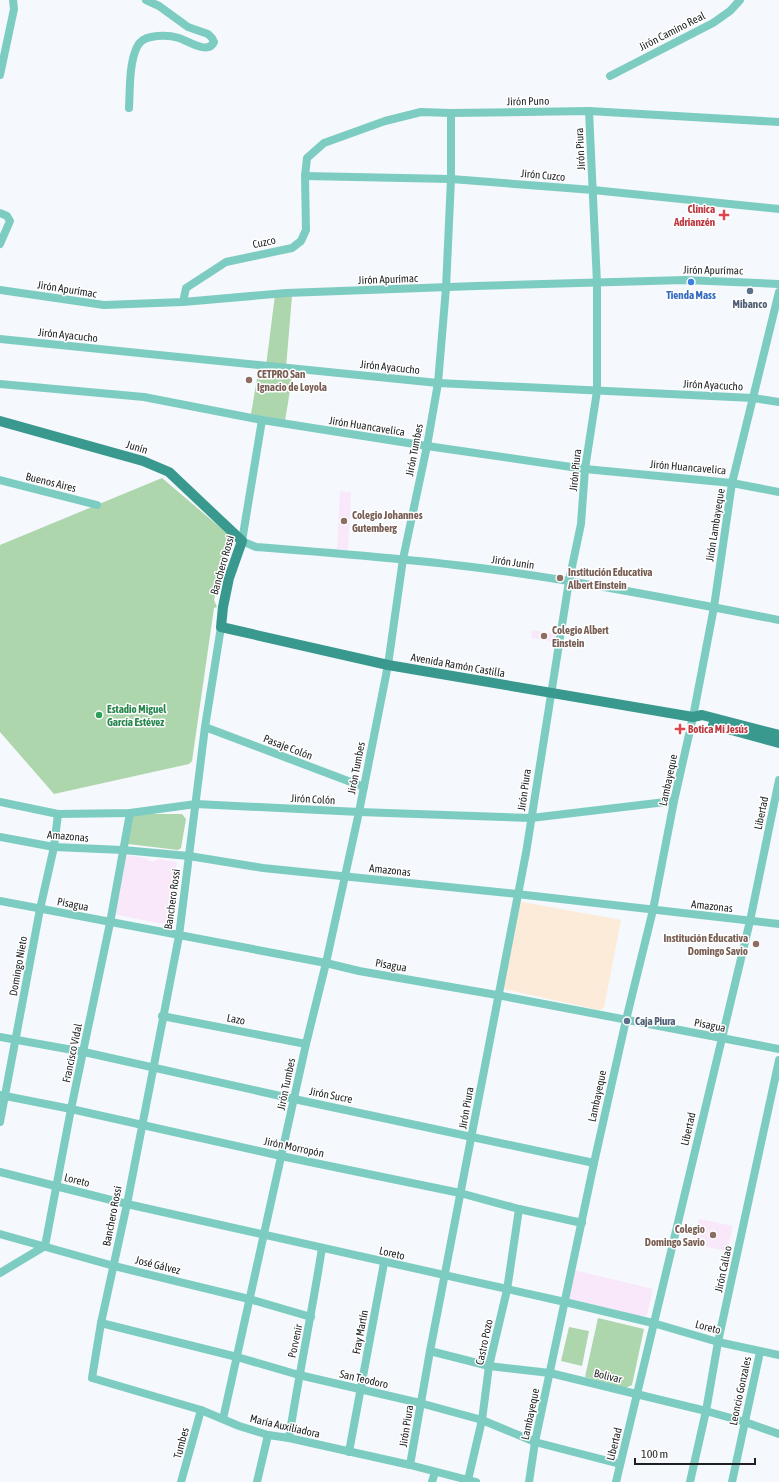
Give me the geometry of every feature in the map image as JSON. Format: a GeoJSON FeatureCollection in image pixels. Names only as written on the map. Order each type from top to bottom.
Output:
{"type":"FeatureCollection","features":[{"type":"Feature","properties":{"kind":"main road","name":"Junín"},"geometry":{"type":"LineString","coordinates":[[0,421],[143,461],[170,472],[242,540]]}},
{"type":"Feature","properties":{"kind":"main road","name":"Banchero Rossi"},"geometry":{"type":"LineString","coordinates":[[221,627],[223,607],[229,578],[242,540]]}},
{"type":"Feature","properties":{"kind":"main road","name":"Avenida Ramón Castilla"},"geometry":{"type":"LineString","coordinates":[[221,627],[388,666],[693,717],[702,715],[779,735]]}},
{"type":"Feature","properties":{"kind":"main road","name":"Avenida Ramón Castilla"},"geometry":{"type":"LineString","coordinates":[[693,717],[699,722],[779,743]]}},
{"type":"Feature","properties":{"kind":"street"},"geometry":{"type":"LineString","coordinates":[[0,75],[14,9],[13,0]]}},
{"type":"Feature","properties":{"kind":"street"},"geometry":{"type":"LineString","coordinates":[[129,108],[133,63],[137,47],[145,38],[162,35],[178,37],[209,48],[214,42],[208,34],[188,27],[159,6],[146,0]]}},
{"type":"Feature","properties":{"kind":"street","name":"Jirón Camino Real"},"geometry":{"type":"LineString","coordinates":[[610,76],[713,23],[730,11],[740,0]]}},
{"type":"Feature","properties":{"kind":"street","name":"Jirón Puno"},"geometry":{"type":"LineString","coordinates":[[305,176],[307,158],[324,143],[385,121],[421,112],[589,111],[779,122]]}},
{"type":"Feature","properties":{"kind":"street","name":"Jirón Piura"},"geometry":{"type":"LineString","coordinates":[[410,1465],[420,1403],[472,1137],[497,995],[531,818],[569,581],[581,524],[585,469],[597,391],[597,283],[589,111]]}},
{"type":"Feature","properties":{"kind":"street","name":"Jirón Tumbes"},"geometry":{"type":"LineString","coordinates":[[223,1419],[364,788],[388,666],[403,559],[427,446],[438,383],[446,288],[451,179],[451,113]]}},
{"type":"Feature","properties":{"kind":"street","name":"Jirón Cuzco"},"geometry":{"type":"LineString","coordinates":[[305,176],[451,179],[593,190],[779,209]]}},
{"type":"Feature","properties":{"kind":"street","name":"Cuzco"},"geometry":{"type":"LineString","coordinates":[[182,302],[186,288],[226,262],[292,248],[301,241],[306,230],[305,176]]}},
{"type":"Feature","properties":{"kind":"street"},"geometry":{"type":"LineString","coordinates":[[0,212],[10,220],[0,244]]}},
{"type":"Feature","properties":{"kind":"street","name":"Jirón Apurímac"},"geometry":{"type":"LineString","coordinates":[[0,290],[104,305],[182,302],[286,294],[686,280],[779,284]]}},
{"type":"Feature","properties":{"kind":"street","name":"Jirón Lambayeque"},"geometry":{"type":"LineString","coordinates":[[693,717],[714,607],[732,482],[779,292]]}},
{"type":"Feature","properties":{"kind":"street","name":"Jirón Ayacucho"},"geometry":{"type":"LineString","coordinates":[[0,339],[438,383],[753,398],[779,402]]}},
{"type":"Feature","properties":{"kind":"street","name":"Jirón Huancavelica"},"geometry":{"type":"LineString","coordinates":[[0,384],[144,397],[262,420],[427,446],[585,469],[732,482],[779,492]]}},
{"type":"Feature","properties":{"kind":"street","name":"Banchero Rossi"},"geometry":{"type":"LineString","coordinates":[[242,540],[262,420]]}},
{"type":"Feature","properties":{"kind":"street","name":"Buenos Aires"},"geometry":{"type":"LineString","coordinates":[[0,480],[97,505]]}},
{"type":"Feature","properties":{"kind":"street","name":"Jirón Junín"},"geometry":{"type":"LineString","coordinates":[[242,540],[256,547],[403,559],[569,581],[779,620]]}},
{"type":"Feature","properties":{"kind":"street","name":"Banchero Rossi"},"geometry":{"type":"LineString","coordinates":[[92,1378],[127,1204],[162,1016],[179,936],[205,727],[221,627]]}},
{"type":"Feature","properties":{"kind":"street","name":"Lambayeque"},"geometry":{"type":"LineString","coordinates":[[529,1482],[535,1442],[594,1163],[626,1020],[653,910],[674,802],[693,717]]}},
{"type":"Feature","properties":{"kind":"street","name":"Pasaje Colón"},"geometry":{"type":"LineString","coordinates":[[205,727],[364,788]]}},
{"type":"Feature","properties":{"kind":"street","name":"Libertad"},"geometry":{"type":"LineString","coordinates":[[616,1482],[750,921],[779,780]]}},
{"type":"Feature","properties":{"kind":"street","name":"Jirón Colón"},"geometry":{"type":"LineString","coordinates":[[0,802],[58,814],[130,813],[196,804],[531,818],[674,802]]}},
{"type":"Feature","properties":{"kind":"street","name":"Francisco Vidal"},"geometry":{"type":"LineString","coordinates":[[45,1246],[71,1109],[110,923],[130,813]]}},
{"type":"Feature","properties":{"kind":"street","name":"Domingo Nieto"},"geometry":{"type":"LineString","coordinates":[[0,1122],[3,1096],[16,1040],[40,909],[54,847],[58,814]]}},
{"type":"Feature","properties":{"kind":"street","name":"Amazonas"},"geometry":{"type":"LineString","coordinates":[[0,837],[54,847],[123,850],[189,856],[263,868],[517,894],[779,924]]}},
{"type":"Feature","properties":{"kind":"street","name":"Pisagua"},"geometry":{"type":"LineString","coordinates":[[0,901],[326,963],[358,971],[497,995],[779,1049]]}},
{"type":"Feature","properties":{"kind":"street","name":"Lazo"},"geometry":{"type":"LineString","coordinates":[[162,1016],[306,1044]]}},
{"type":"Feature","properties":{"kind":"street","name":"Jirón Sucre"},"geometry":{"type":"LineString","coordinates":[[0,1037],[84,1052],[294,1099],[335,1106],[594,1163]]}},
{"type":"Feature","properties":{"kind":"street","name":"Jirón Callao"},"geometry":{"type":"LineString","coordinates":[[690,1482],[706,1410],[718,1342],[779,1060]]}},
{"type":"Feature","properties":{"kind":"street","name":"Jirón Morropón"},"geometry":{"type":"LineString","coordinates":[[3,1096],[71,1109],[281,1156],[460,1193],[519,1209],[582,1223]]}},
{"type":"Feature","properties":{"kind":"street","name":"Loreto"},"geometry":{"type":"LineString","coordinates":[[0,1172],[127,1204],[384,1263],[565,1302],[653,1323],[718,1342],[779,1355]]}},
{"type":"Feature","properties":{"kind":"street","name":"Castro Pozo"},"geometry":{"type":"LineString","coordinates":[[472,1481],[489,1366],[507,1290],[519,1209]]}},
{"type":"Feature","properties":{"kind":"street","name":"José Gálvez"},"geometry":{"type":"LineString","coordinates":[[0,1234],[114,1266],[249,1299],[311,1317]]}},
{"type":"Feature","properties":{"kind":"street"},"geometry":{"type":"LineString","coordinates":[[0,1273],[45,1246]]}},
{"type":"Feature","properties":{"kind":"street","name":"Porvenir"},"geometry":{"type":"LineString","coordinates":[[289,1438],[322,1248]]}},
{"type":"Feature","properties":{"kind":"street","name":"Fray Martín"},"geometry":{"type":"LineString","coordinates":[[349,1452],[384,1263]]}},
{"type":"Feature","properties":{"kind":"street","name":"San Teodoro"},"geometry":{"type":"LineString","coordinates":[[102,1323],[237,1356],[299,1375],[420,1403],[482,1420],[535,1442],[620,1464]]}},
{"type":"Feature","properties":{"kind":"street","name":"Bolivar"},"geometry":{"type":"LineString","coordinates":[[430,1351],[489,1366],[550,1373],[706,1410],[779,1434]]}},
{"type":"Feature","properties":{"kind":"street","name":"Leoncio Gonzales"},"geometry":{"type":"LineString","coordinates":[[732,1482],[760,1352]]}},
{"type":"Feature","properties":{"kind":"street","name":"María Auxiliadora"},"geometry":{"type":"LineString","coordinates":[[92,1378],[201,1410],[239,1426],[268,1435],[289,1438],[410,1465],[472,1481]]}},
{"type":"Feature","properties":{"kind":"street","name":"Tumbes"},"geometry":{"type":"LineString","coordinates":[[181,1482],[201,1410]]}},
{"type":"Feature","properties":{"kind":"street"},"geometry":{"type":"LineString","coordinates":[[257,1482],[268,1435]]}},
{"type":"Feature","properties":{"kind":"street"},"geometry":{"type":"LineString","coordinates":[[432,1482],[435,1472]]}},
{"type":"Feature","properties":{"kind":"shaded area","name":"Colegio Johannes Gutemberg"},"geometry":{"type":"Polygon","coordinates":[[[340,491],[351,493],[348,550],[337,549],[340,491]]]}},
{"type":"Feature","properties":{"kind":"shaded area","name":"Colegio Albert Einstein"},"geometry":{"type":"Polygon","coordinates":[[[532,630],[557,634],[556,642],[531,638],[532,630]]]}},
{"type":"Feature","properties":{"kind":"shaded area"},"geometry":{"type":"Polygon","coordinates":[[[125,855],[146,858],[154,862],[157,859],[177,862],[167,925],[114,914],[125,855]]]}},
{"type":"Feature","properties":{"kind":"shaded area"},"geometry":{"type":"Polygon","coordinates":[[[517,901],[621,920],[604,1008],[599,1010],[499,988],[517,901]]]}},
{"type":"Feature","properties":{"kind":"shaded area","name":"Colegio Domingo Savio"},"geometry":{"type":"Polygon","coordinates":[[[699,1219],[733,1226],[727,1251],[692,1244],[699,1219]]]}},
{"type":"Feature","properties":{"kind":"shaded area"},"geometry":{"type":"Polygon","coordinates":[[[574,1270],[653,1289],[647,1315],[643,1317],[567,1298],[574,1270]]]}},
{"type":"Feature","properties":{"kind":"green space"},"geometry":{"type":"Polygon","coordinates":[[[275,295],[292,296],[286,368],[266,366],[275,295]]]}},
{"type":"Feature","properties":{"kind":"green space"},"geometry":{"type":"Polygon","coordinates":[[[258,373],[292,378],[285,421],[251,414],[258,373]]]}},
{"type":"Feature","properties":{"kind":"green space"},"geometry":{"type":"Polygon","coordinates":[[[162,478],[229,535],[214,600],[217,607],[214,608],[192,761],[189,764],[54,794],[0,732],[0,545],[162,478]]]}},
{"type":"Feature","properties":{"kind":"green space"},"geometry":{"type":"Polygon","coordinates":[[[133,814],[182,814],[186,819],[181,848],[178,850],[128,844],[127,842],[133,814]]]}},
{"type":"Feature","properties":{"kind":"green space"},"geometry":{"type":"Polygon","coordinates":[[[598,1318],[644,1329],[632,1385],[626,1388],[585,1377],[598,1318]]]}},
{"type":"Feature","properties":{"kind":"green space"},"geometry":{"type":"Polygon","coordinates":[[[569,1327],[589,1331],[582,1366],[561,1361],[569,1327]]]}},
{"type":"Feature","properties":{"kind":"place","name":"Clínica Adrianzén"},"geometry":{"type":"Point","coordinates":[724,215]}},
{"type":"Feature","properties":{"kind":"place","name":"Tienda Mass"},"geometry":{"type":"Point","coordinates":[691,282]}},
{"type":"Feature","properties":{"kind":"place","name":"Mibanco"},"geometry":{"type":"Point","coordinates":[750,291]}},
{"type":"Feature","properties":{"kind":"place","name":"CETPRO San Ignacio de Loyola"},"geometry":{"type":"Point","coordinates":[249,380]}},
{"type":"Feature","properties":{"kind":"place","name":"Colegio Johannes Gutemberg"},"geometry":{"type":"Point","coordinates":[344,521]}},
{"type":"Feature","properties":{"kind":"place","name":"Institución Educativa Albert Einstein"},"geometry":{"type":"Point","coordinates":[560,578]}},
{"type":"Feature","properties":{"kind":"place","name":"Colegio Albert Einstein"},"geometry":{"type":"Point","coordinates":[544,636]}},
{"type":"Feature","properties":{"kind":"place","name":"Estadio Miguel García Estévez"},"geometry":{"type":"Point","coordinates":[99,715]}},
{"type":"Feature","properties":{"kind":"place","name":"Botica Mi Jesús"},"geometry":{"type":"Point","coordinates":[680,729]}},
{"type":"Feature","properties":{"kind":"place","name":"Institución Educativa Domingo Savio"},"geometry":{"type":"Point","coordinates":[756,944]}},
{"type":"Feature","properties":{"kind":"place","name":"Caja Piura"},"geometry":{"type":"Point","coordinates":[627,1021]}},
{"type":"Feature","properties":{"kind":"place","name":"Colegio Domingo Savio"},"geometry":{"type":"Point","coordinates":[713,1235]}}]}
